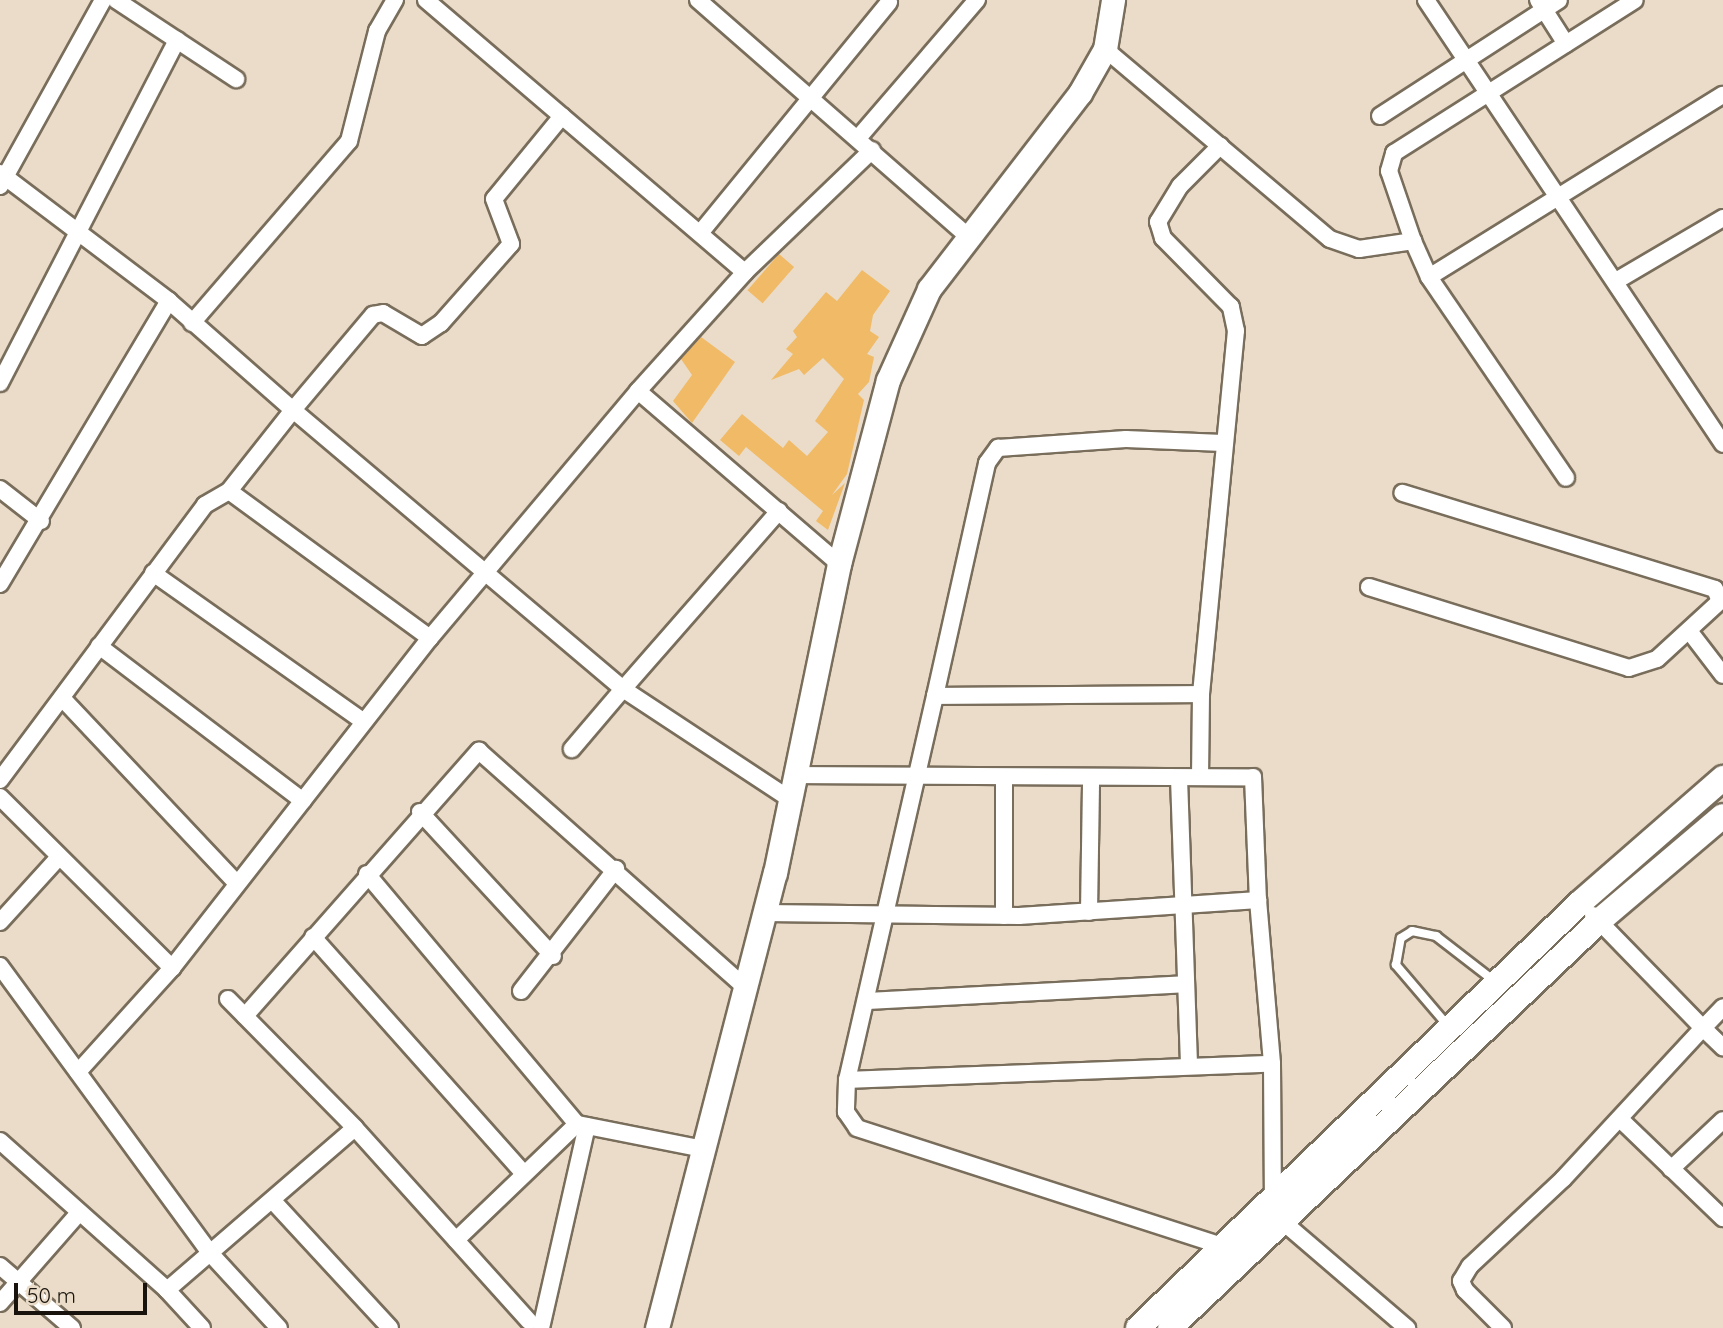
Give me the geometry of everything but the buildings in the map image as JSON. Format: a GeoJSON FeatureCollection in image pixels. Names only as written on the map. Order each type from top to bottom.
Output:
{"type":"FeatureCollection","features":[{"type":"Feature","properties":{"kind":"main road"},"geometry":{"type":"LineString","coordinates":[[657,1328],[765,913],[839,564],[904,338],[969,237],[1048,141],[1105,49],[1117,4]]}},
{"type":"Feature","properties":{"kind":"main road"},"geometry":{"type":"LineString","coordinates":[[1179,1317],[1220,1245],[1581,902],[1723,778]]}},
{"type":"Feature","properties":{"kind":"main road"},"geometry":{"type":"LineString","coordinates":[[1138,1328],[1179,1317],[1599,921],[1723,816]]}},
{"type":"Feature","properties":{"kind":"street"},"geometry":{"type":"LineString","coordinates":[[103,0],[2,179],[79,232],[169,301],[483,577],[623,689],[790,799]]}},
{"type":"Feature","properties":{"kind":"street"},"geometry":{"type":"LineString","coordinates":[[116,0],[236,79]]}},
{"type":"Feature","properties":{"kind":"street"},"geometry":{"type":"LineString","coordinates":[[192,323],[349,141],[377,31],[395,0]]}},
{"type":"Feature","properties":{"kind":"street"},"geometry":{"type":"LineString","coordinates":[[426,0],[745,272]]}},
{"type":"Feature","properties":{"kind":"street"},"geometry":{"type":"LineString","coordinates":[[698,0],[812,94],[969,237]]}},
{"type":"Feature","properties":{"kind":"street"},"geometry":{"type":"LineString","coordinates":[[859,138],[976,0]]}},
{"type":"Feature","properties":{"kind":"street"},"geometry":{"type":"LineString","coordinates":[[1426,0],[1723,444]]}},
{"type":"Feature","properties":{"kind":"street"},"geometry":{"type":"LineString","coordinates":[[1380,116],[1466,61],[1541,5],[1559,0]]}},
{"type":"Feature","properties":{"kind":"street"},"geometry":{"type":"LineString","coordinates":[[1566,478],[1429,277],[1413,242],[1389,161],[1635,0]]}},
{"type":"Feature","properties":{"kind":"street"},"geometry":{"type":"LineString","coordinates":[[701,232],[889,2]]}},
{"type":"Feature","properties":{"kind":"street"},"geometry":{"type":"LineString","coordinates":[[1541,5],[1566,44]]}},
{"type":"Feature","properties":{"kind":"street"},"geometry":{"type":"LineString","coordinates":[[0,383],[177,40]]}},
{"type":"Feature","properties":{"kind":"street"},"geometry":{"type":"LineString","coordinates":[[1105,49],[1345,247],[1413,242]]}},
{"type":"Feature","properties":{"kind":"street"},"geometry":{"type":"LineString","coordinates":[[1429,277],[1723,94]]}},
{"type":"Feature","properties":{"kind":"street"},"geometry":{"type":"LineString","coordinates":[[0,780],[205,505],[229,491],[373,315],[383,313],[422,336],[441,323],[511,244],[494,199],[562,116]]}},
{"type":"Feature","properties":{"kind":"street"},"geometry":{"type":"LineString","coordinates":[[1200,777],[1201,694],[1223,443],[1236,331],[1231,307],[1158,231],[1180,186],[1220,146]]}},
{"type":"Feature","properties":{"kind":"street"},"geometry":{"type":"LineString","coordinates":[[78,1072],[172,968],[430,638],[638,391],[745,272],[872,150]]}},
{"type":"Feature","properties":{"kind":"street"},"geometry":{"type":"LineString","coordinates":[[1616,281],[1723,218]]}},
{"type":"Feature","properties":{"kind":"street"},"geometry":{"type":"LineString","coordinates":[[0,584],[41,521],[169,301]]}},
{"type":"Feature","properties":{"kind":"street"},"geometry":{"type":"LineString","coordinates":[[638,391],[839,564]]}},
{"type":"Feature","properties":{"kind":"street"},"geometry":{"type":"LineString","coordinates":[[1220,1245],[857,1128],[846,1112],[847,1080],[887,915],[987,463],[999,448],[1126,439],[1223,443]]}},
{"type":"Feature","properties":{"kind":"street"},"geometry":{"type":"LineString","coordinates":[[0,489],[41,521]]}},
{"type":"Feature","properties":{"kind":"street"},"geometry":{"type":"LineString","coordinates":[[229,491],[430,638]]}},
{"type":"Feature","properties":{"kind":"street"},"geometry":{"type":"LineString","coordinates":[[1369,587],[1629,667],[1645,666],[1690,632],[1717,607],[1715,589],[1402,493]]}},
{"type":"Feature","properties":{"kind":"street"},"geometry":{"type":"LineString","coordinates":[[572,749],[779,511]]}},
{"type":"Feature","properties":{"kind":"street"},"geometry":{"type":"LineString","coordinates":[[153,573],[364,722]]}},
{"type":"Feature","properties":{"kind":"street"},"geometry":{"type":"LineString","coordinates":[[1690,632],[1723,675]]}},
{"type":"Feature","properties":{"kind":"street"},"geometry":{"type":"LineString","coordinates":[[99,646],[303,801]]}},
{"type":"Feature","properties":{"kind":"street"},"geometry":{"type":"LineString","coordinates":[[935,696],[1201,694]]}},
{"type":"Feature","properties":{"kind":"street"},"geometry":{"type":"LineString","coordinates":[[62,698],[237,884]]}},
{"type":"Feature","properties":{"kind":"street"},"geometry":{"type":"LineString","coordinates":[[245,1016],[420,812],[479,751],[616,869],[746,988]]}},
{"type":"Feature","properties":{"kind":"street"},"geometry":{"type":"LineString","coordinates":[[795,775],[1091,779],[1254,777],[1258,900],[1272,1064],[1273,1193]]}},
{"type":"Feature","properties":{"kind":"street"},"geometry":{"type":"LineString","coordinates":[[1004,778],[1004,916]]}},
{"type":"Feature","properties":{"kind":"street"},"geometry":{"type":"LineString","coordinates":[[1179,778],[1187,905],[1189,1065]]}},
{"type":"Feature","properties":{"kind":"street"},"geometry":{"type":"LineString","coordinates":[[1089,912],[1091,779]]}},
{"type":"Feature","properties":{"kind":"street"},"geometry":{"type":"LineString","coordinates":[[0,797],[172,968]]}},
{"type":"Feature","properties":{"kind":"street"},"geometry":{"type":"LineString","coordinates":[[420,812],[553,956]]}},
{"type":"Feature","properties":{"kind":"street"},"geometry":{"type":"LineString","coordinates":[[0,922],[60,857]]}},
{"type":"Feature","properties":{"kind":"street"},"geometry":{"type":"LineString","coordinates":[[520,991],[553,956],[616,869]]}},
{"type":"Feature","properties":{"kind":"street"},"geometry":{"type":"LineString","coordinates":[[367,874],[582,1125],[703,1149]]}},
{"type":"Feature","properties":{"kind":"street"},"geometry":{"type":"LineString","coordinates":[[765,913],[1004,916],[1258,900]]}},
{"type":"Feature","properties":{"kind":"street"},"geometry":{"type":"LineString","coordinates":[[1581,902],[1723,1047]]}},
{"type":"Feature","properties":{"kind":"street"},"geometry":{"type":"LineString","coordinates":[[313,937],[524,1174]]}},
{"type":"Feature","properties":{"kind":"street"},"geometry":{"type":"LineString","coordinates":[[0,965],[210,1253],[279,1328]]}},
{"type":"Feature","properties":{"kind":"street"},"geometry":{"type":"LineString","coordinates":[[866,1001],[1186,984]]}},
{"type":"Feature","properties":{"kind":"street"},"geometry":{"type":"LineString","coordinates":[[228,999],[355,1128],[532,1326]]}},
{"type":"Feature","properties":{"kind":"street"},"geometry":{"type":"LineString","coordinates":[[1503,1328],[1461,1281],[1620,1119],[1723,1007]]}},
{"type":"Feature","properties":{"kind":"street"},"geometry":{"type":"LineString","coordinates":[[847,1080],[1189,1065],[1272,1064]]}},
{"type":"Feature","properties":{"kind":"street"},"geometry":{"type":"LineString","coordinates":[[1620,1119],[1723,1218]]}},
{"type":"Feature","properties":{"kind":"street"},"geometry":{"type":"LineString","coordinates":[[1671,1169],[1723,1120]]}},
{"type":"Feature","properties":{"kind":"street"},"geometry":{"type":"LineString","coordinates":[[456,1240],[524,1174],[582,1125]]}},
{"type":"Feature","properties":{"kind":"street"},"geometry":{"type":"LineString","coordinates":[[532,1326],[582,1125]]}},
{"type":"Feature","properties":{"kind":"street"},"geometry":{"type":"LineString","coordinates":[[167,1290],[355,1128]]}},
{"type":"Feature","properties":{"kind":"street"},"geometry":{"type":"LineString","coordinates":[[0,1141],[77,1216],[167,1290],[202,1328]]}},
{"type":"Feature","properties":{"kind":"street"},"geometry":{"type":"LineString","coordinates":[[272,1200],[390,1328]]}},
{"type":"Feature","properties":{"kind":"street"},"geometry":{"type":"LineString","coordinates":[[0,1303],[77,1216]]}},
{"type":"Feature","properties":{"kind":"street"},"geometry":{"type":"LineString","coordinates":[[1282,1221],[1408,1328]]}},
{"type":"Feature","properties":{"kind":"street"},"geometry":{"type":"LineString","coordinates":[[0,1266],[72,1328]]}},
{"type":"Feature","properties":{"kind":"lane"},"geometry":{"type":"LineString","coordinates":[[1448,1027],[1396,965],[1401,938],[1412,931],[1436,936],[1496,983]]}}]}
